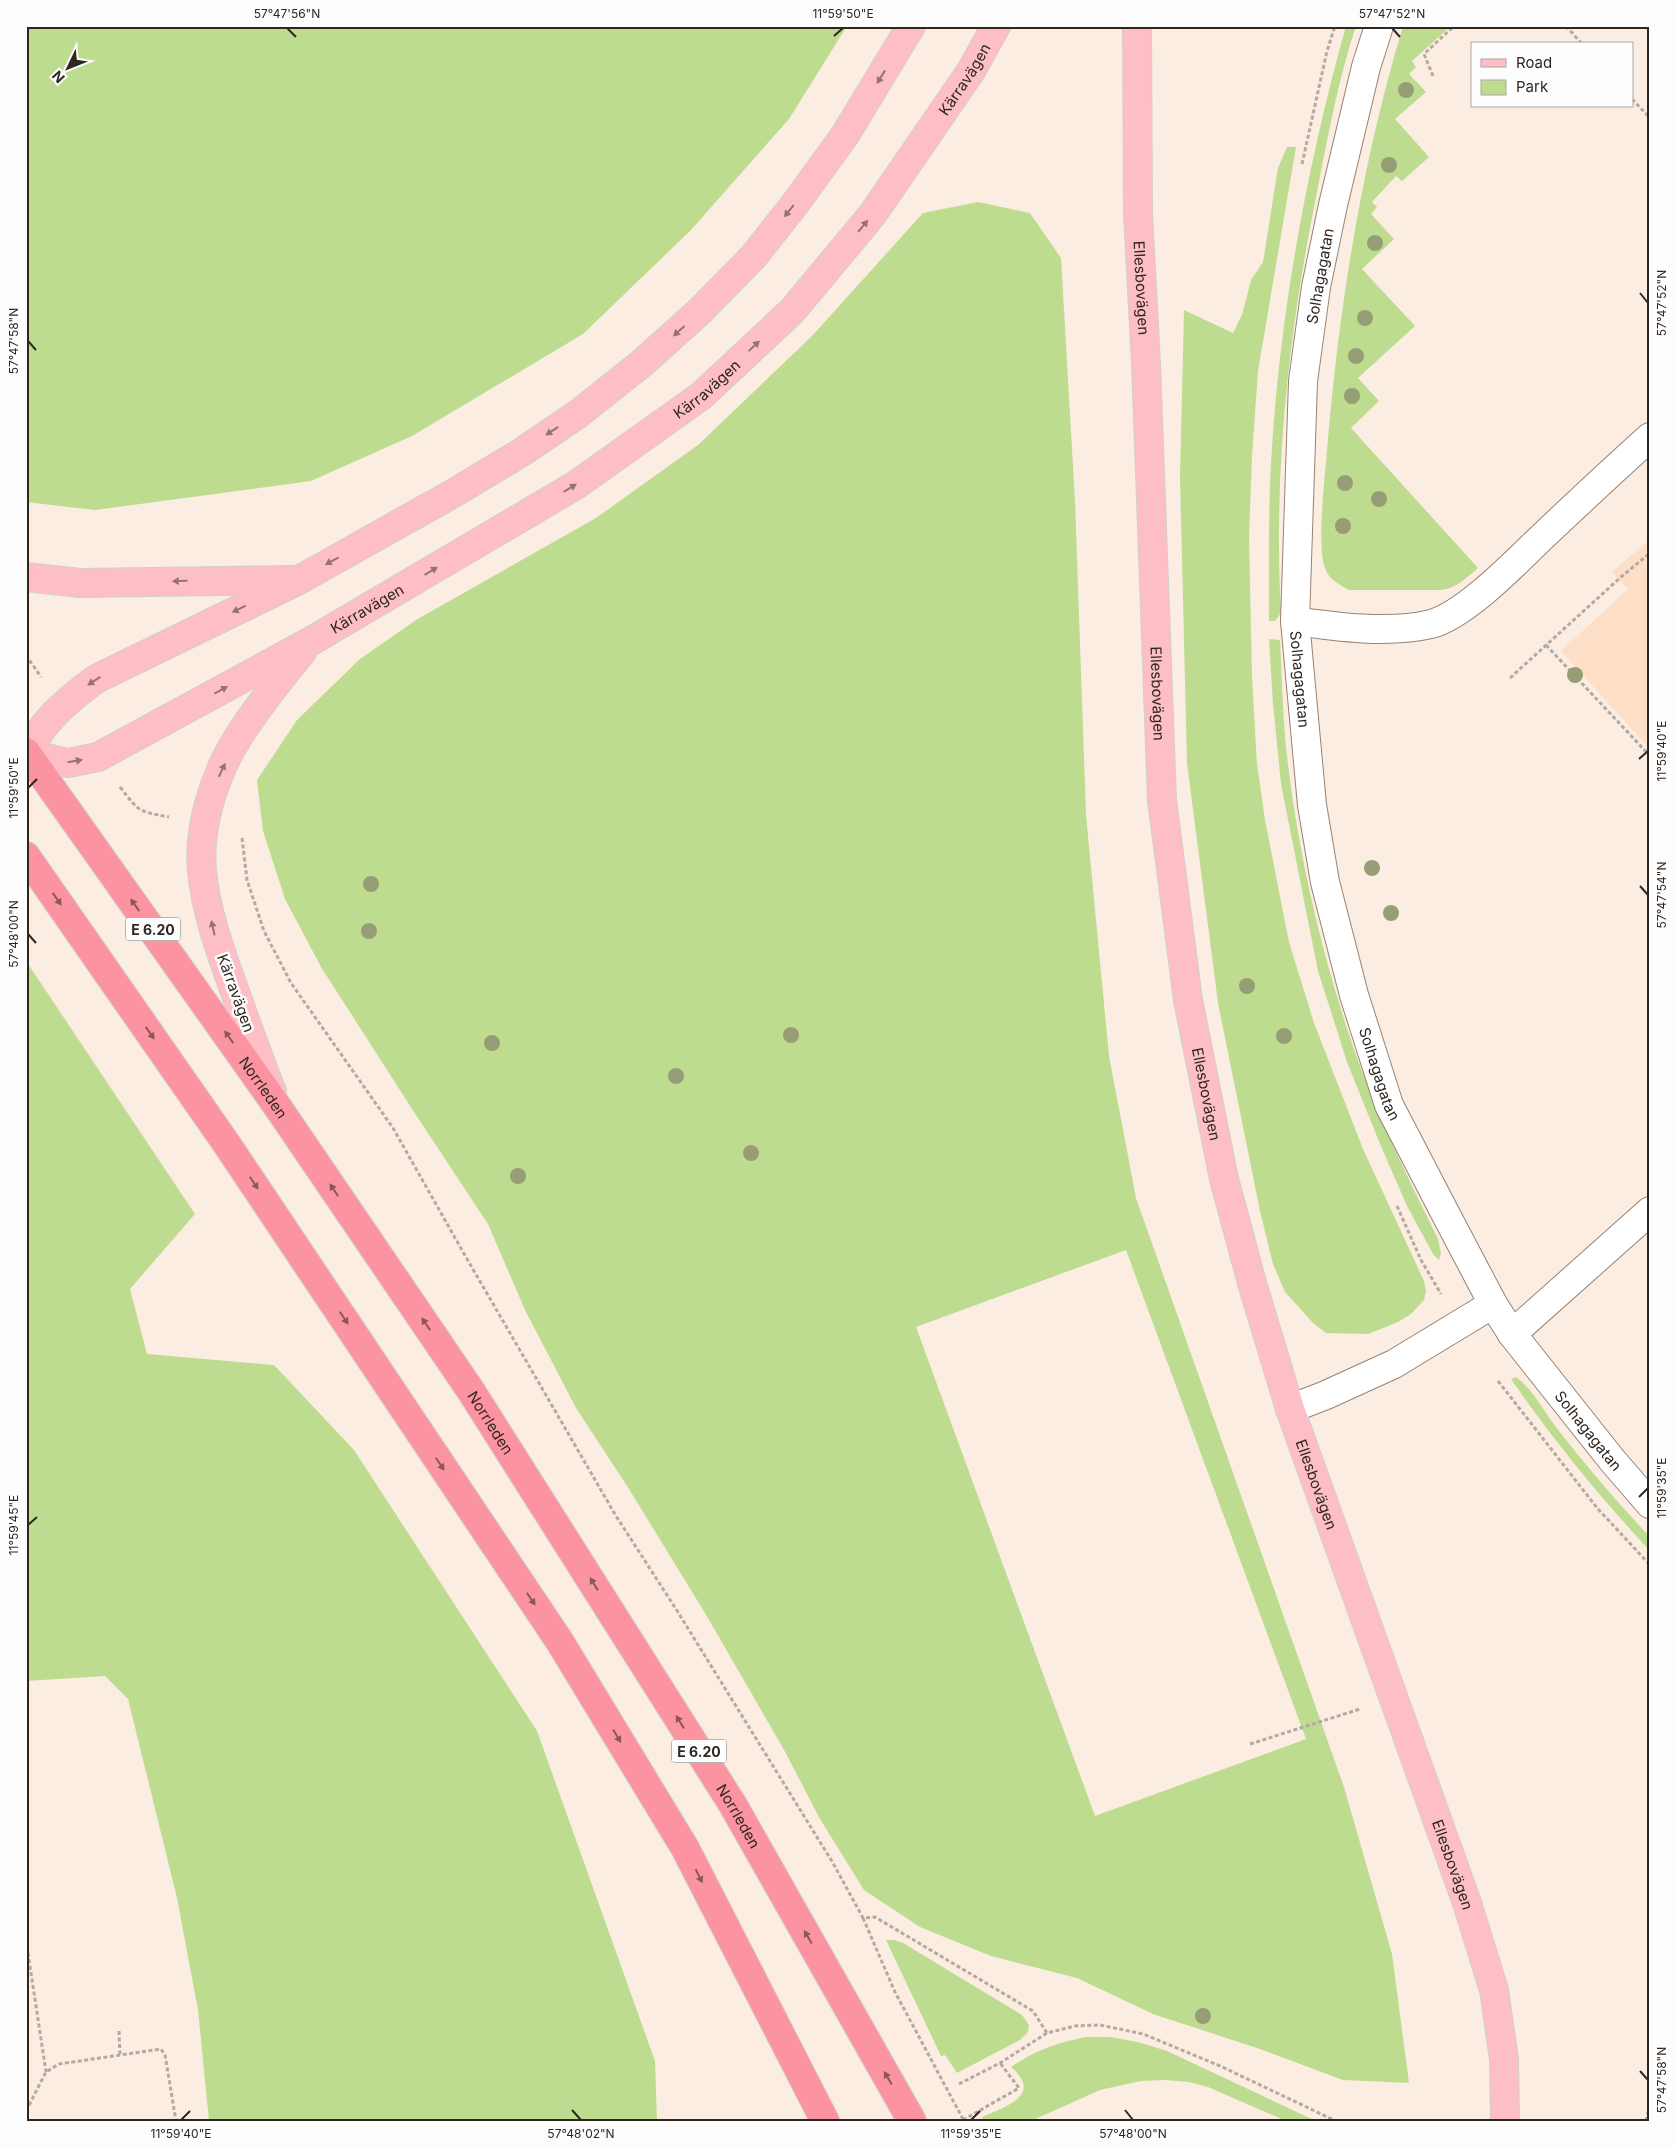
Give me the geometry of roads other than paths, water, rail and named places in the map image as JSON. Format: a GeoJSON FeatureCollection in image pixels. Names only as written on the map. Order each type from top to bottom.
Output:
{"type":"FeatureCollection","features":[{"type":"Feature","properties":{"kind":"highway","name":"Norrleden"},"geometry":{"type":"LineString","coordinates":[[27,755],[277,1106],[471,1390],[733,1805],[912,2121]]}},
{"type":"Feature","properties":{"kind":"highway"},"geometry":{"type":"LineString","coordinates":[[27,854],[226,1143],[560,1642],[685,1848],[825,2121]]}},
{"type":"Feature","properties":{"kind":"main road"},"geometry":{"type":"LineString","coordinates":[[27,755],[42,728],[63,706],[96,679],[299,580],[452,494],[522,452],[578,414],[634,370],[699,312],[753,257],[795,204],[844,135],[911,26]]}},
{"type":"Feature","properties":{"kind":"main road","name":"Kärravägen"},"geometry":{"type":"LineString","coordinates":[[27,755],[68,762],[98,757],[313,640],[576,485],[701,396],[792,311],[872,215],[971,71],[996,26]]}},
{"type":"Feature","properties":{"kind":"main road","name":"Ellesbovägen"},"geometry":{"type":"LineString","coordinates":[[1138,26],[1138,213],[1146,364],[1162,800],[1188,1000],[1222,1169],[1252,1283],[1290,1409],[1467,1903],[1494,1990],[1504,2059],[1505,2121]]}},
{"type":"Feature","properties":{"kind":"main road"},"geometry":{"type":"LineString","coordinates":[[26,578],[80,582],[299,580]]}},
{"type":"Feature","properties":{"kind":"main road","name":"Kärravägen"},"geometry":{"type":"LineString","coordinates":[[277,1106],[215,936],[202,871],[205,823],[215,784],[234,744],[274,685],[313,640]]}},
{"type":"Feature","properties":{"kind":"street","name":"Solhagagatan"},"geometry":{"type":"LineString","coordinates":[[1379,26],[1366,67],[1333,205],[1316,287],[1303,381],[1295,621],[1312,805],[1325,882],[1354,995],[1389,1104],[1493,1304],[1512,1334],[1602,1448],[1650,1504]]}},
{"type":"Feature","properties":{"kind":"street"},"geometry":{"type":"LineString","coordinates":[[1295,621],[1344,628],[1406,628],[1432,623],[1458,610],[1504,574],[1650,437]]}},
{"type":"Feature","properties":{"kind":"street"},"geometry":{"type":"LineString","coordinates":[[1512,1334],[1650,1211]]}},
{"type":"Feature","properties":{"kind":"street"},"geometry":{"type":"LineString","coordinates":[[1290,1409],[1394,1364],[1493,1304]]}}]}
